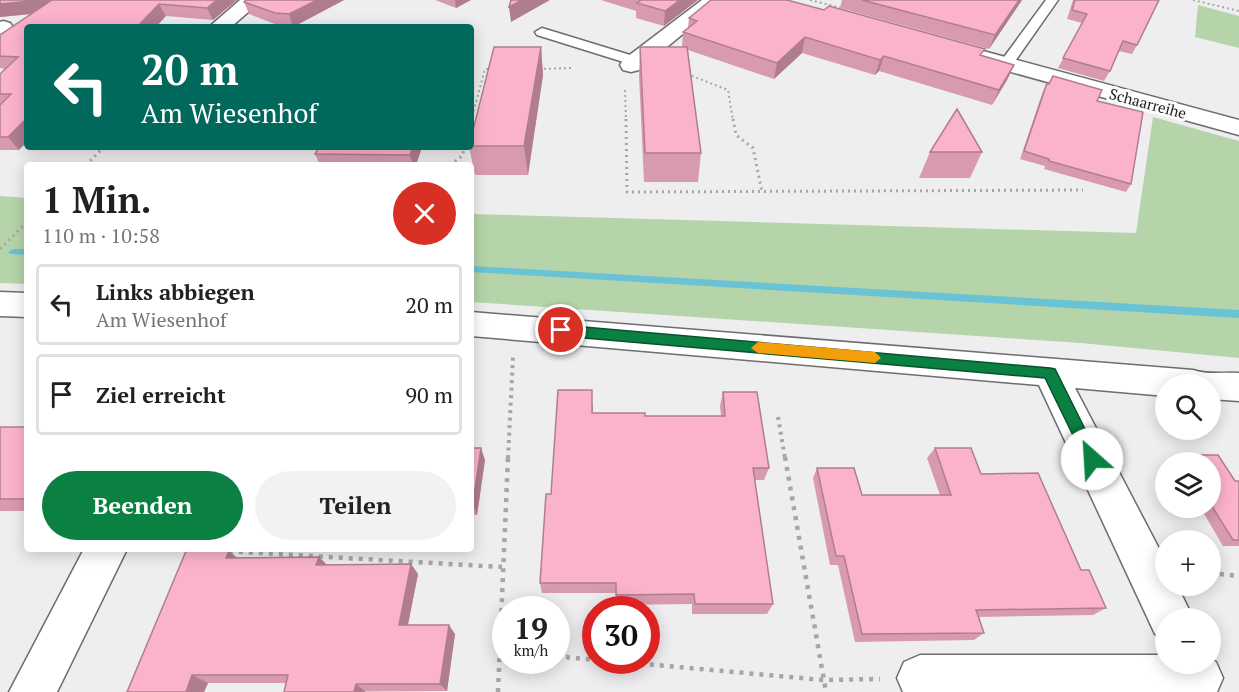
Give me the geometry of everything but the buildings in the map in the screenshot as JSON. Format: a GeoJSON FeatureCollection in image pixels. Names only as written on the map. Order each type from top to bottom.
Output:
{"type":"FeatureCollection","features":[{"type":"Feature","properties":{"kind":"street"},"geometry":{"type":"LineString","coordinates":[[223,24],[252,0]]}},
{"type":"Feature","properties":{"kind":"street"},"geometry":{"type":"LineString","coordinates":[[636,61],[714,0]]}},
{"type":"Feature","properties":{"kind":"street","name":"Schaarreihe"},"geometry":{"type":"LineString","coordinates":[[950,48],[1239,128]]}},
{"type":"Feature","properties":{"kind":"street"},"geometry":{"type":"LineString","coordinates":[[0,304],[24,305]]}},
{"type":"Feature","properties":{"kind":"street"},"geometry":{"type":"LineString","coordinates":[[474,324],[1155,381]]}},
{"type":"Feature","properties":{"kind":"street"},"geometry":{"type":"LineString","coordinates":[[1050,373],[1166,608]]}},
{"type":"Feature","properties":{"kind":"street"},"geometry":{"type":"LineString","coordinates":[[1221,386],[1239,387]]}},
{"type":"Feature","properties":{"kind":"street"},"geometry":{"type":"LineString","coordinates":[[32,692],[104,552]]}},
{"type":"Feature","properties":{"kind":"street"},"geometry":{"type":"LineString","coordinates":[[920,678],[1200,678]]}},
{"type":"Feature","properties":{"kind":"lane"},"geometry":{"type":"LineString","coordinates":[[1006,64],[1052,0]]}},
{"type":"Feature","properties":{"kind":"lane"},"geometry":{"type":"LineString","coordinates":[[542,32],[636,61]]}},
{"type":"Feature","properties":{"kind":"path"},"geometry":{"type":"LineString","coordinates":[[810,0],[855,12]]}},
{"type":"Feature","properties":{"kind":"path"},"geometry":{"type":"LineString","coordinates":[[1194,0],[1198,5]]}},
{"type":"Feature","properties":{"kind":"path"},"geometry":{"type":"LineString","coordinates":[[1194,0],[1239,11]]}},
{"type":"Feature","properties":{"kind":"path"},"geometry":{"type":"LineString","coordinates":[[530,69],[636,61],[728,90],[736,135],[753,148],[762,192]]}},
{"type":"Feature","properties":{"kind":"path"},"geometry":{"type":"LineString","coordinates":[[636,61],[624,72],[627,192],[1083,190]]}},
{"type":"Feature","properties":{"kind":"path"},"geometry":{"type":"LineString","coordinates":[[474,111],[485,69],[496,69]]}},
{"type":"Feature","properties":{"kind":"path"},"geometry":{"type":"LineString","coordinates":[[89,162],[101,150]]}},
{"type":"Feature","properties":{"kind":"path"},"geometry":{"type":"LineString","coordinates":[[454,162],[462,156],[464,150]]}},
{"type":"Feature","properties":{"kind":"path"},"geometry":{"type":"LineString","coordinates":[[0,249],[24,225]]}},
{"type":"Feature","properties":{"kind":"path"},"geometry":{"type":"LineString","coordinates":[[502,596],[515,326]]}},
{"type":"Feature","properties":{"kind":"path"},"geometry":{"type":"LineString","coordinates":[[777,417],[826,692]]}},
{"type":"Feature","properties":{"kind":"path"},"geometry":{"type":"LineString","coordinates":[[241,552],[502,567]]}},
{"type":"Feature","properties":{"kind":"path"},"geometry":{"type":"LineString","coordinates":[[1221,574],[1239,576]]}},
{"type":"Feature","properties":{"kind":"path"},"geometry":{"type":"LineString","coordinates":[[660,666],[823,680],[920,678]]}},
{"type":"Feature","properties":{"kind":"path"},"geometry":{"type":"LineString","coordinates":[[498,692],[500,674]]}},
{"type":"Feature","properties":{"kind":"green space"},"geometry":{"type":"Polygon","coordinates":[[[1198,5],[1239,16],[1239,48],[1195,37],[1198,5]]]}},
{"type":"Feature","properties":{"kind":"green space"},"geometry":{"type":"Polygon","coordinates":[[[1153,117],[1239,141],[1239,358],[1081,343],[474,302],[474,214],[1136,233],[1153,117]]]}},
{"type":"Feature","properties":{"kind":"green space"},"geometry":{"type":"Polygon","coordinates":[[[0,196],[24,198],[24,284],[0,283],[0,196]]]}},
{"type":"Feature","properties":{"kind":"waterway"},"geometry":{"type":"LineString","coordinates":[[13,252],[24,252]]}},
{"type":"Feature","properties":{"kind":"waterway"},"geometry":{"type":"LineString","coordinates":[[474,269],[1239,314]]}},
{"type":"Feature","properties":{"kind":"slow traffic"},"geometry":{"type":"LineString","coordinates":[[758,348],[875,358]]}},
{"type":"Feature","properties":{"kind":"route"},"geometry":{"type":"LineString","coordinates":[[561,330],[1050,373],[1092,459]]}}]}
